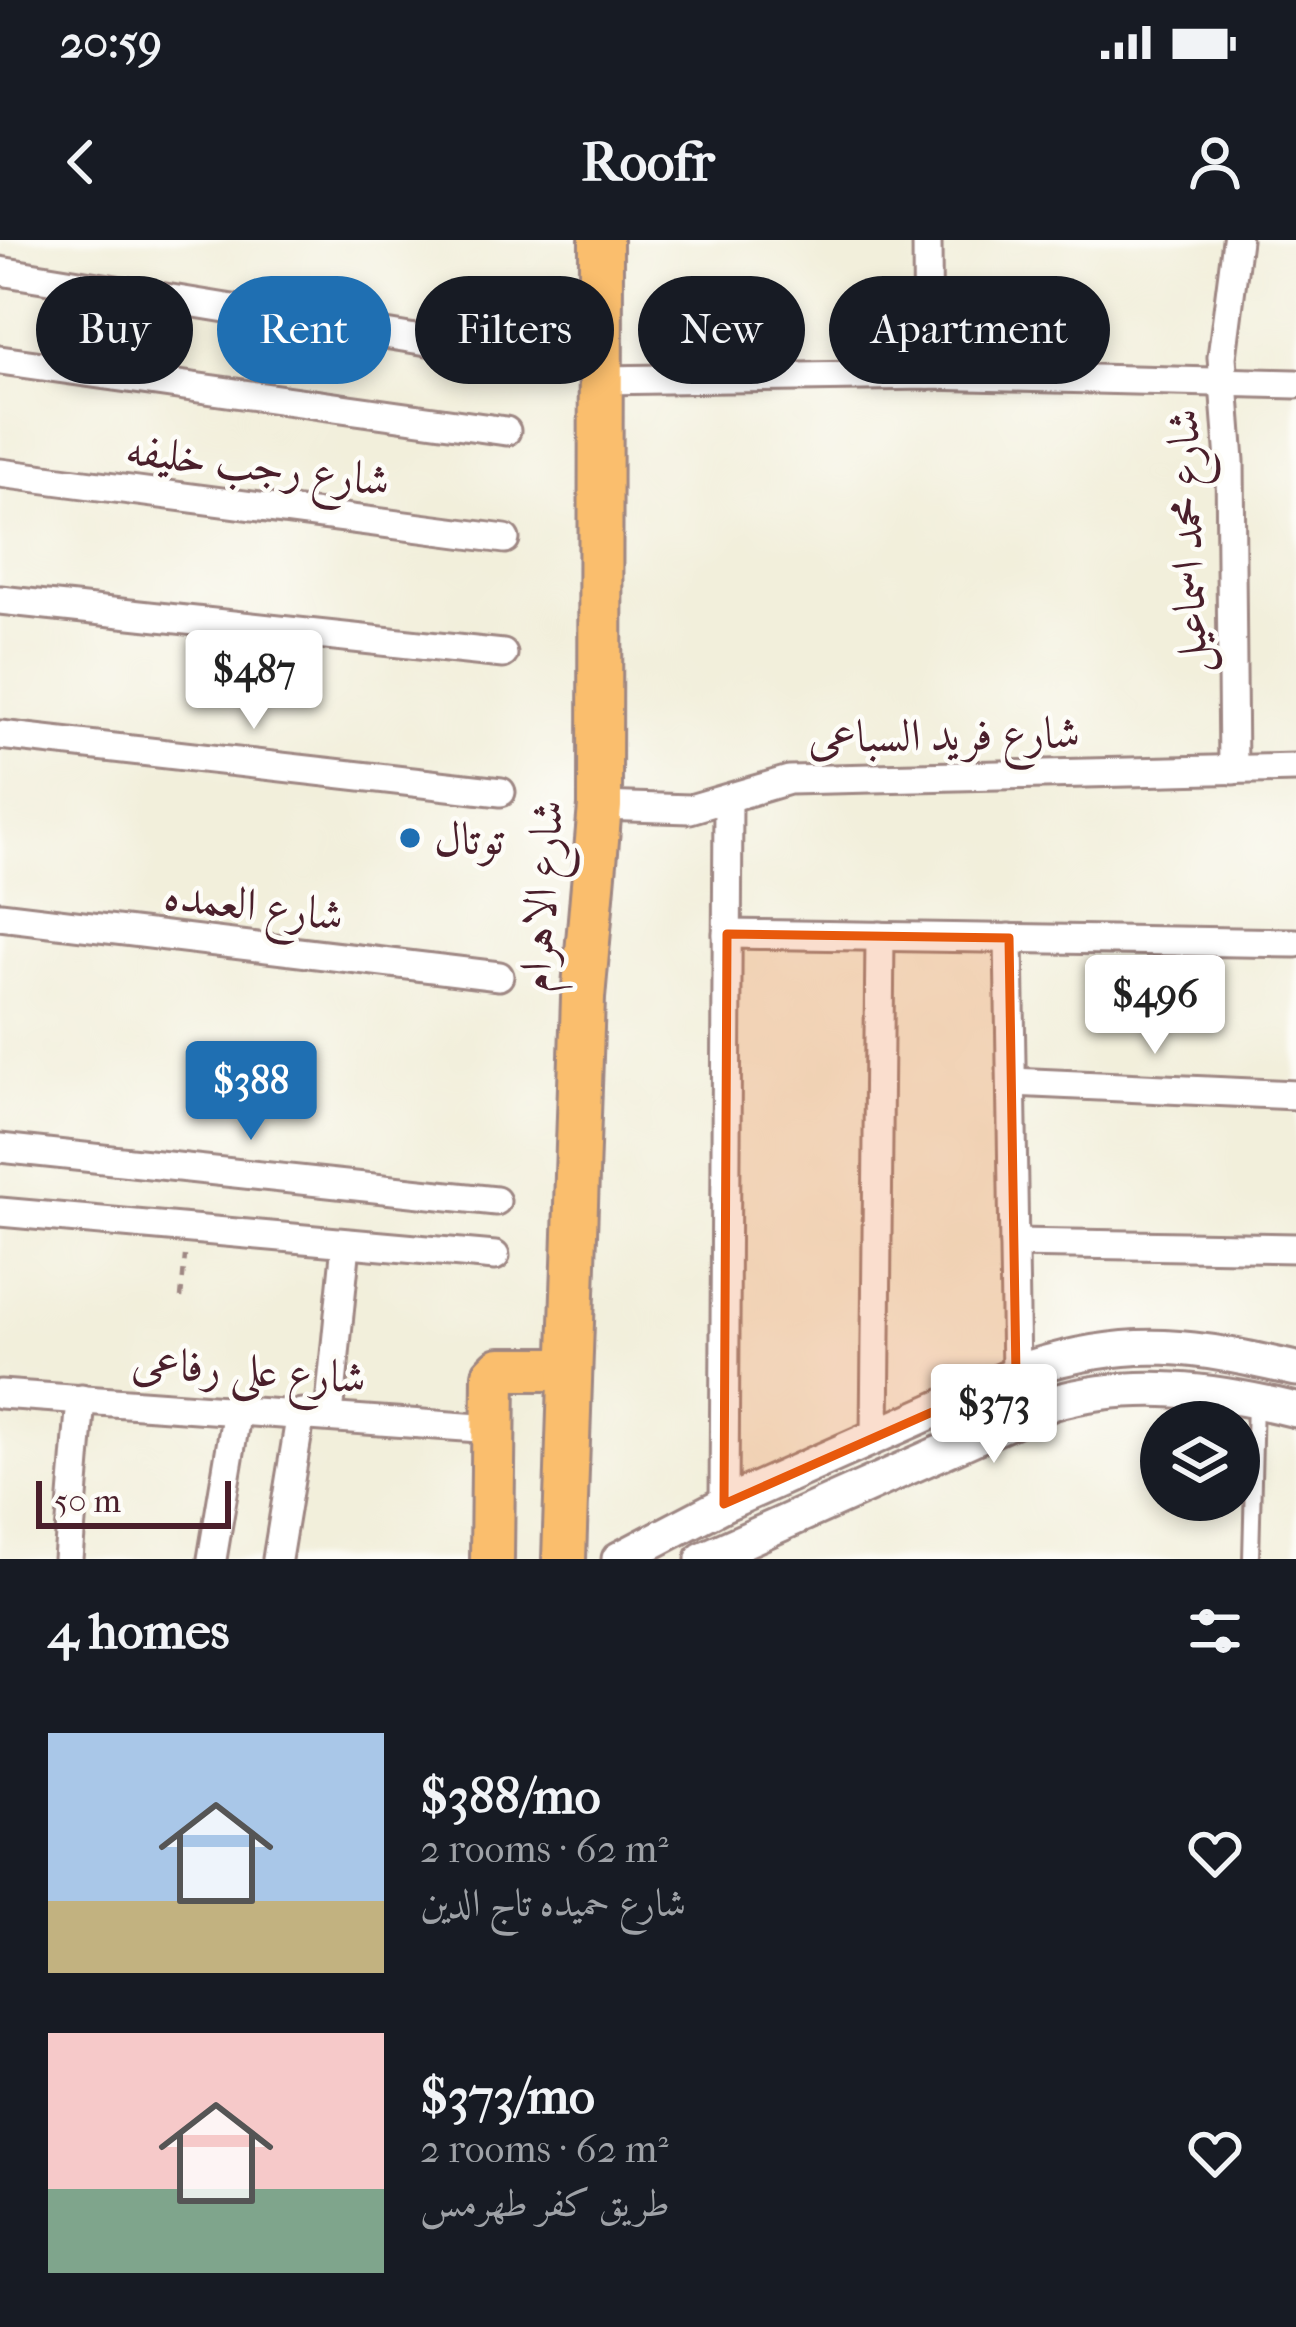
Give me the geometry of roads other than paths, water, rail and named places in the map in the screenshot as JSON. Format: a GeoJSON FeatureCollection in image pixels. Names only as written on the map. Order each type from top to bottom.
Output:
{"type":"FeatureCollection","features":[{"type":"Feature","properties":{"kind":"main road","name":"شارع الاهرام"},"geometry":{"type":"LineString","coordinates":[[601,240],[601,276]]}},
{"type":"Feature","properties":{"kind":"main road","name":"شارع الاهرام"},"geometry":{"type":"LineString","coordinates":[[564,1559],[583,998],[600,806],[601,384]]}},
{"type":"Feature","properties":{"kind":"main road"},"geometry":{"type":"LineString","coordinates":[[492,1559],[496,1371],[569,1369]]}},
{"type":"Feature","properties":{"kind":"street"},"geometry":{"type":"LineString","coordinates":[[927,240],[927,276]]}},
{"type":"Feature","properties":{"kind":"street","name":"شارع محمد اسماعيل"},"geometry":{"type":"LineString","coordinates":[[1233,770],[1224,335],[1237,240]]}},
{"type":"Feature","properties":{"kind":"street"},"geometry":{"type":"LineString","coordinates":[[0,271],[415,339]]}},
{"type":"Feature","properties":{"kind":"street"},"geometry":{"type":"LineString","coordinates":[[0,360],[506,431]]}},
{"type":"Feature","properties":{"kind":"street"},"geometry":{"type":"LineString","coordinates":[[614,380],[829,377]]}},
{"type":"Feature","properties":{"kind":"street"},"geometry":{"type":"LineString","coordinates":[[1110,378],[1296,384]]}},
{"type":"Feature","properties":{"kind":"street","name":"شارع رجب خليفه"},"geometry":{"type":"LineString","coordinates":[[0,473],[505,539]]}},
{"type":"Feature","properties":{"kind":"street"},"geometry":{"type":"LineString","coordinates":[[0,600],[503,654]]}},
{"type":"Feature","properties":{"kind":"street"},"geometry":{"type":"LineString","coordinates":[[0,735],[501,792]]}},
{"type":"Feature","properties":{"kind":"street","name":"شارع فريد السباعى"},"geometry":{"type":"LineString","coordinates":[[600,806],[670,811],[728,800],[789,780],[1296,768]]}},
{"type":"Feature","properties":{"kind":"street"},"geometry":{"type":"LineString","coordinates":[[724,1504],[728,800]]}},
{"type":"Feature","properties":{"kind":"street","name":"شارع العمده"},"geometry":{"type":"LineString","coordinates":[[0,916],[499,976]]}},
{"type":"Feature","properties":{"kind":"street"},"geometry":{"type":"LineString","coordinates":[[728,934],[1296,943]]}},
{"type":"Feature","properties":{"kind":"street"},"geometry":{"type":"LineString","coordinates":[[875,1438],[880,936]]}},
{"type":"Feature","properties":{"kind":"street"},"geometry":{"type":"LineString","coordinates":[[1009,938],[1016,1375]]}},
{"type":"Feature","properties":{"kind":"street"},"geometry":{"type":"LineString","coordinates":[[1012,1082],[1296,1095]]}},
{"type":"Feature","properties":{"kind":"street"},"geometry":{"type":"LineString","coordinates":[[0,1148],[496,1201]]}},
{"type":"Feature","properties":{"kind":"street"},"geometry":{"type":"LineString","coordinates":[[0,1212],[495,1256]]}},
{"type":"Feature","properties":{"kind":"street"},"geometry":{"type":"LineString","coordinates":[[1014,1243],[1296,1248]]}},
{"type":"Feature","properties":{"kind":"street"},"geometry":{"type":"LineString","coordinates":[[329,1415],[346,1244]]}},
{"type":"Feature","properties":{"kind":"street"},"geometry":{"type":"LineString","coordinates":[[620,1559],[724,1504],[1016,1375],[1076,1354],[1154,1345],[1194,1347],[1296,1369]]}},
{"type":"Feature","properties":{"kind":"street"},"geometry":{"type":"LineString","coordinates":[[1076,1354],[1087,1393]]}},
{"type":"Feature","properties":{"kind":"street"},"geometry":{"type":"LineString","coordinates":[[703,1559],[1052,1403],[1087,1393],[1163,1389],[1296,1410]]}},
{"type":"Feature","properties":{"kind":"street","name":"شارع على رفاعى"},"geometry":{"type":"LineString","coordinates":[[0,1394],[493,1429]]}},
{"type":"Feature","properties":{"kind":"street"},"geometry":{"type":"LineString","coordinates":[[68,1559],[81,1399]]}},
{"type":"Feature","properties":{"kind":"street"},"geometry":{"type":"LineString","coordinates":[[212,1559],[236,1410]]}},
{"type":"Feature","properties":{"kind":"street"},"geometry":{"type":"LineString","coordinates":[[278,1559],[301,1413]]}},
{"type":"Feature","properties":{"kind":"lane"},"geometry":{"type":"LineString","coordinates":[[1251,1559],[1255,1400]]}},
{"type":"Feature","properties":{"kind":"place","name":"توتال"},"geometry":{"type":"Point","coordinates":[410,838]}}]}
